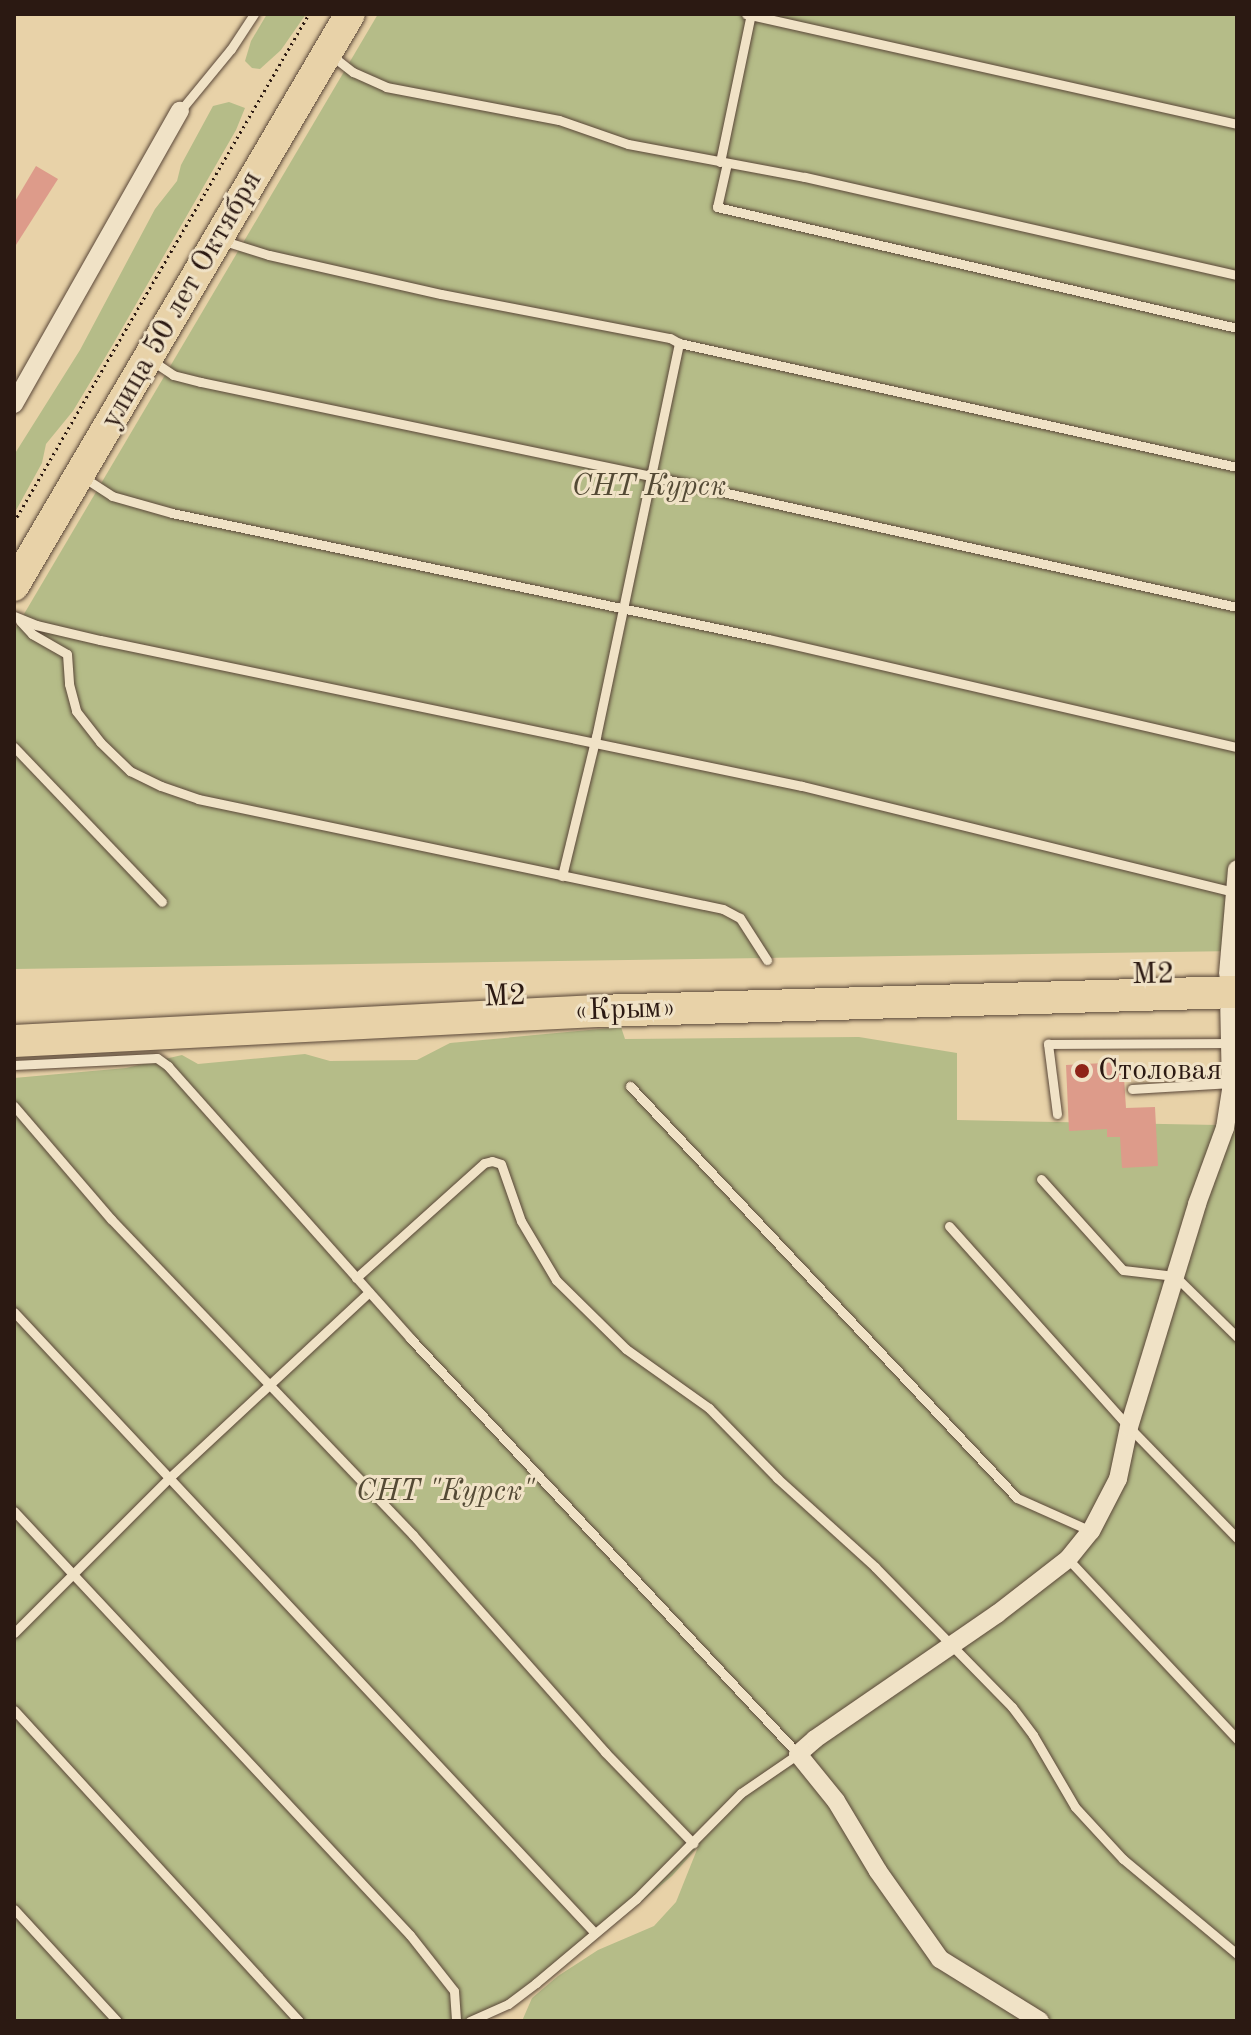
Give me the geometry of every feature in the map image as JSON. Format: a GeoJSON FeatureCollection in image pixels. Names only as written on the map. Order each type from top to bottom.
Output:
{"type":"FeatureCollection","features":[{"type":"Feature","properties":{"kind":"highway","name":"М2"},"geometry":{"type":"LineString","coordinates":[[14,1020],[948,979],[1233,983]]}},
{"type":"Feature","properties":{"kind":"highway","name":"«Крым»"},"geometry":{"type":"LineString","coordinates":[[14,1041],[592,1011],[1233,983]]}},
{"type":"Feature","properties":{"kind":"main road","name":"улица 50 лет Октября"},"geometry":{"type":"LineString","coordinates":[[14,586],[350,14]]}},
{"type":"Feature","properties":{"kind":"street"},"geometry":{"type":"LineString","coordinates":[[14,404],[180,111]]}},
{"type":"Feature","properties":{"kind":"street"},"geometry":{"type":"LineString","coordinates":[[1040,2021],[940,1959],[878,1871],[836,1801],[798,1754],[951,1643],[964,1638],[1068,1559],[1091,1531],[1118,1479],[1129,1427],[1175,1276],[1231,1134],[1234,1085],[1233,892],[1237,869]]}},
{"type":"Feature","properties":{"kind":"lane"},"geometry":{"type":"LineString","coordinates":[[180,111],[231,49],[254,14]]}},
{"type":"Feature","properties":{"kind":"lane"},"geometry":{"type":"LineString","coordinates":[[1237,124],[749,14],[717,207],[1237,328]]}},
{"type":"Feature","properties":{"kind":"lane"},"geometry":{"type":"LineString","coordinates":[[327,52],[353,72],[386,87],[559,120],[628,144],[965,211],[1017,227],[1237,275]]}},
{"type":"Feature","properties":{"kind":"lane"},"geometry":{"type":"LineString","coordinates":[[218,238],[269,255],[441,294],[670,338],[679,343],[1237,467]]}},
{"type":"Feature","properties":{"kind":"lane"},"geometry":{"type":"LineString","coordinates":[[562,876],[595,743],[679,343]]}},
{"type":"Feature","properties":{"kind":"lane"},"geometry":{"type":"LineString","coordinates":[[148,358],[173,375],[201,382],[651,476],[1237,607]]}},
{"type":"Feature","properties":{"kind":"lane"},"geometry":{"type":"LineString","coordinates":[[80,475],[112,496],[172,513],[622,608],[1237,747]]}},
{"type":"Feature","properties":{"kind":"lane"},"geometry":{"type":"LineString","coordinates":[[15,616],[36,625],[100,640],[974,826],[1127,869],[1233,892]]}},
{"type":"Feature","properties":{"kind":"lane"},"geometry":{"type":"LineString","coordinates":[[15,616],[32,634],[67,654],[69,684],[76,711],[100,742],[130,771],[161,786],[198,799],[723,909],[740,918],[767,960]]}},
{"type":"Feature","properties":{"kind":"lane"},"geometry":{"type":"LineString","coordinates":[[14,747],[162,902]]}},
{"type":"Feature","properties":{"kind":"lane"},"geometry":{"type":"LineString","coordinates":[[1057,1114],[1048,1044],[1232,1043]]}},
{"type":"Feature","properties":{"kind":"lane"},"geometry":{"type":"LineString","coordinates":[[14,1065],[157,1058],[356,1278],[798,1754],[741,1793],[636,1899],[508,2004],[470,2021]]}},
{"type":"Feature","properties":{"kind":"lane"},"geometry":{"type":"LineString","coordinates":[[1132,1089],[1234,1085]]}},
{"type":"Feature","properties":{"kind":"lane"},"geometry":{"type":"LineString","coordinates":[[630,1086],[945,1417],[1017,1498],[1091,1531]]}},
{"type":"Feature","properties":{"kind":"lane"},"geometry":{"type":"LineString","coordinates":[[14,1106],[111,1219],[413,1535],[605,1752],[693,1843]]}},
{"type":"Feature","properties":{"kind":"lane"},"geometry":{"type":"LineString","coordinates":[[356,1278],[484,1163],[492,1161],[501,1164],[521,1221],[556,1280],[626,1349],[709,1408],[767,1468],[875,1567],[1012,1707],[1033,1735],[1075,1807],[1113,1849],[1237,1954]]}},
{"type":"Feature","properties":{"kind":"lane"},"geometry":{"type":"LineString","coordinates":[[1041,1179],[1123,1270],[1175,1276],[1237,1337]]}},
{"type":"Feature","properties":{"kind":"lane"},"geometry":{"type":"LineString","coordinates":[[949,1226],[1129,1427],[1237,1538]]}},
{"type":"Feature","properties":{"kind":"lane"},"geometry":{"type":"LineString","coordinates":[[14,1633],[169,1478],[369,1292]]}},
{"type":"Feature","properties":{"kind":"lane"},"geometry":{"type":"LineString","coordinates":[[14,1312],[595,1933]]}},
{"type":"Feature","properties":{"kind":"lane"},"geometry":{"type":"LineString","coordinates":[[14,1511],[410,1935],[454,1991],[456,2021]]}},
{"type":"Feature","properties":{"kind":"lane"},"geometry":{"type":"LineString","coordinates":[[1068,1559],[1237,1739]]}},
{"type":"Feature","properties":{"kind":"lane"},"geometry":{"type":"LineString","coordinates":[[14,1710],[299,2021]]}},
{"type":"Feature","properties":{"kind":"lane"},"geometry":{"type":"LineString","coordinates":[[14,1909],[117,2021]]}},
{"type":"Feature","properties":{"kind":"path"},"geometry":{"type":"LineString","coordinates":[[14,522],[309,14]]}},
{"type":"Feature","properties":{"kind":"green space"},"geometry":{"type":"Polygon","coordinates":[[[267,14],[306,14],[281,50],[260,69],[252,68],[245,61],[251,41],[267,14]]]}},
{"type":"Feature","properties":{"kind":"green space","name":"СНТ Курск"},"geometry":{"type":"Polygon","coordinates":[[[378,14],[1237,14],[1237,951],[14,969],[14,631],[378,14]]]}},
{"type":"Feature","properties":{"kind":"green space"},"geometry":{"type":"Polygon","coordinates":[[[229,102],[245,108],[236,130],[73,411],[46,444],[42,463],[14,514],[14,455],[80,350],[155,209],[177,181],[181,165],[213,106],[229,102]]]}},
{"type":"Feature","properties":{"kind":"green space","name":"СНТ \"Курск\""},"geometry":{"type":"Polygon","coordinates":[[[621,1027],[625,1039],[859,1037],[957,1053],[957,1120],[1218,1125],[1237,1098],[1237,2021],[522,2021],[532,1998],[558,1976],[598,1950],[654,1926],[676,1902],[698,1847],[672,1876],[542,1985],[513,2006],[484,2021],[14,2021],[14,1078],[126,1068],[182,1055],[198,1064],[305,1054],[330,1061],[417,1060],[450,1043],[621,1027]]]}},
{"type":"Feature","properties":{"kind":"building"},"geometry":{"type":"Polygon","coordinates":[[[36,166],[58,179],[14,248],[14,203],[36,166]]]}},
{"type":"Feature","properties":{"kind":"building"},"geometry":{"type":"Polygon","coordinates":[[[1123,1062],[1126,1108],[1155,1107],[1158,1166],[1122,1168],[1120,1137],[1107,1137],[1107,1129],[1069,1131],[1066,1065],[1123,1062]]]}},
{"type":"Feature","properties":{"kind":"place","name":"Столовая"},"geometry":{"type":"Point","coordinates":[1082,1071]}}]}
